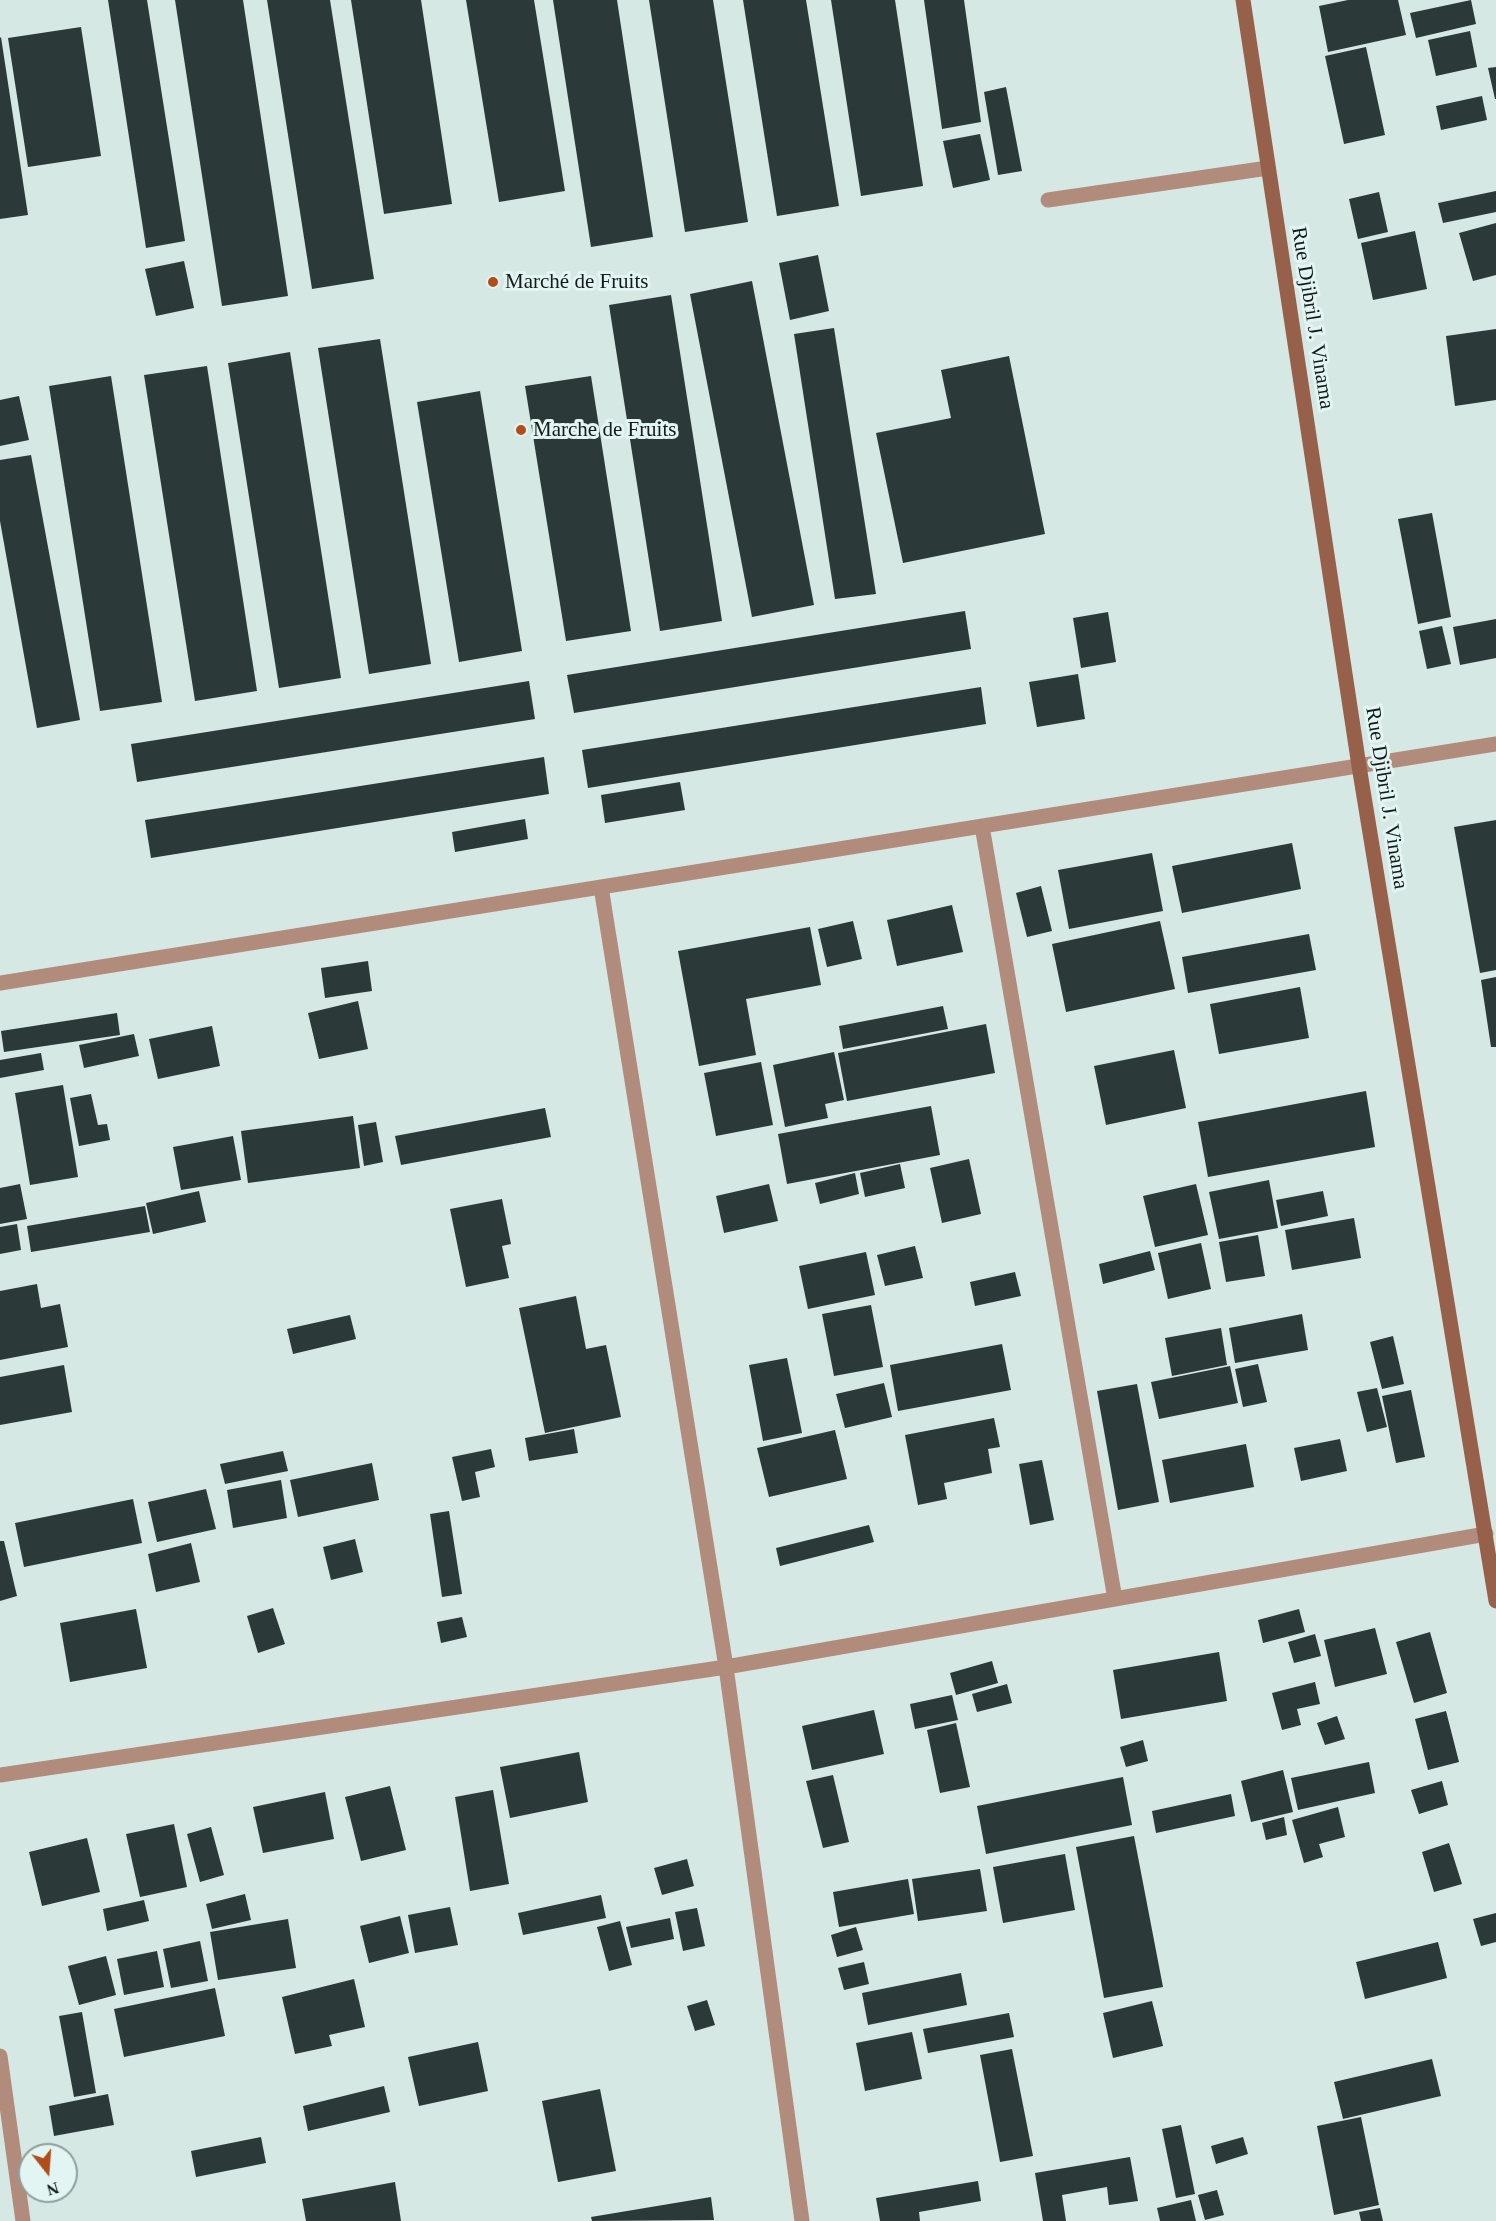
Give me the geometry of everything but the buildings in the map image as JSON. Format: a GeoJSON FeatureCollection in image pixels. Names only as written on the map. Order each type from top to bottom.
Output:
{"type":"FeatureCollection","features":[{"type":"Feature","properties":{"kind":"street","name":"Rue Djibril J. Vinama"},"geometry":{"type":"LineString","coordinates":[[1243,0],[1359,766],[1496,1601]]}},
{"type":"Feature","properties":{"kind":"street"},"geometry":{"type":"LineString","coordinates":[[1048,200],[1268,168]]}},
{"type":"Feature","properties":{"kind":"street"},"geometry":{"type":"LineString","coordinates":[[0,983],[1496,744]]}},
{"type":"Feature","properties":{"kind":"street"},"geometry":{"type":"LineString","coordinates":[[982,826],[1115,1599]]}},
{"type":"Feature","properties":{"kind":"street"},"geometry":{"type":"LineString","coordinates":[[600,887],[726,1667],[802,2221]]}},
{"type":"Feature","properties":{"kind":"street"},"geometry":{"type":"LineString","coordinates":[[0,1776],[726,1667],[1486,1534]]}},
{"type":"Feature","properties":{"kind":"street"},"geometry":{"type":"LineString","coordinates":[[0,2056],[23,2221]]}},
{"type":"Feature","properties":{"kind":"place","name":"Marché de Fruits"},"geometry":{"type":"Point","coordinates":[493,282]}},
{"type":"Feature","properties":{"kind":"place","name":"Marche de Fruits"},"geometry":{"type":"Point","coordinates":[521,430]}}]}
